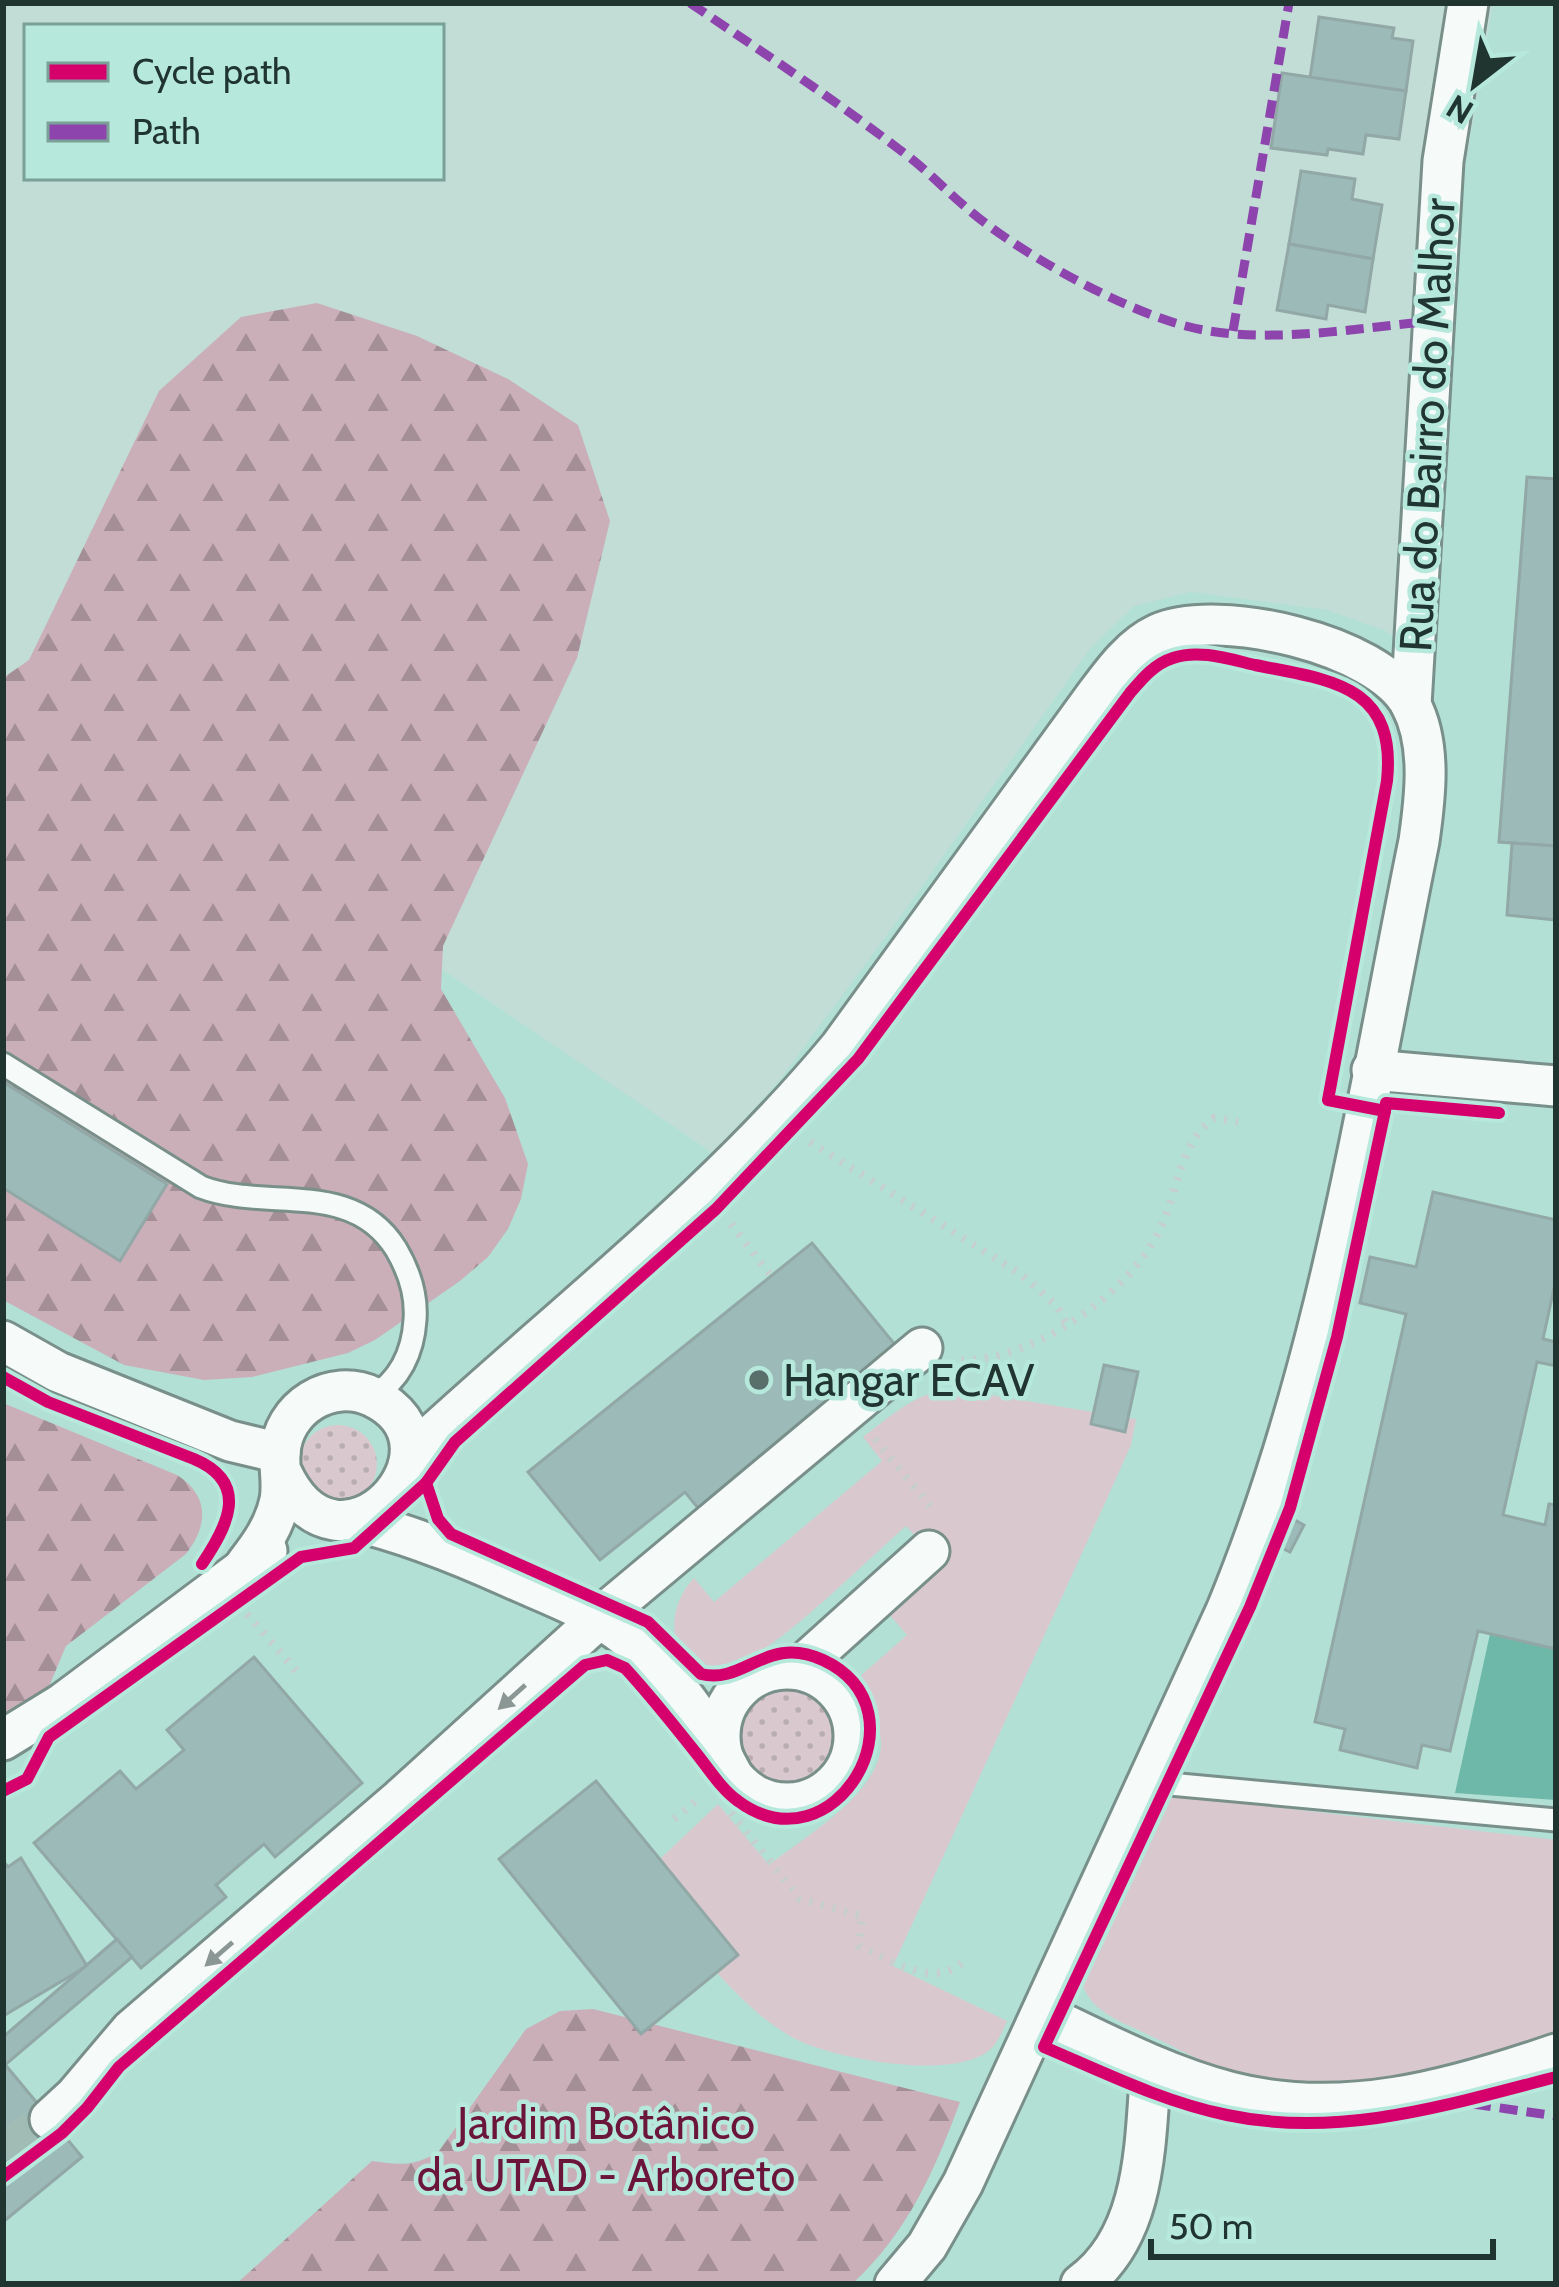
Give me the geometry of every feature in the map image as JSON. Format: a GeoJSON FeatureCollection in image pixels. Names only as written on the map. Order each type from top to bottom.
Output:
{"type":"FeatureCollection","features":[{"type":"Feature","properties":{"kind":"street","name":"Rua do Bairro do Malhor"},"geometry":{"type":"LineString","coordinates":[[895,2284],[947,2215],[1226,1611],[1279,1472],[1327,1297],[1424,806],[1425,772],[1411,705],[1443,161],[1468,3]]}},
{"type":"Feature","properties":{"kind":"street"},"geometry":{"type":"LineString","coordinates":[[3,1740],[249,1579],[296,1532],[373,1514],[391,1501],[406,1473],[471,1400],[693,1204],[797,1098],[840,1047],[1133,650],[1158,634],[1221,625],[1308,641],[1372,665],[1411,705]]}},
{"type":"Feature","properties":{"kind":"street"},"geometry":{"type":"LineString","coordinates":[[1372,1070],[1556,1086]]}},
{"type":"Feature","properties":{"kind":"street"},"geometry":{"type":"LineString","coordinates":[[3,1341],[58,1372],[281,1463],[292,1493],[308,1509],[400,1532],[459,1554],[599,1618],[640,1650],[678,1689],[710,1732],[723,1789]]}},
{"type":"Feature","properties":{"kind":"street"},"geometry":{"type":"LineString","coordinates":[[50,2119],[131,2030],[400,1799],[599,1618],[922,1348]]}},
{"type":"Feature","properties":{"kind":"street"},"geometry":{"type":"LineString","coordinates":[[210,1433],[246,1429],[333,1391],[353,1391],[413,1413],[471,1400]]}},
{"type":"Feature","properties":{"kind":"street"},"geometry":{"type":"LineString","coordinates":[[381,1403],[401,1424],[409,1443],[406,1473],[421,1521],[459,1554]]}},
{"type":"Feature","properties":{"kind":"street"},"geometry":{"type":"LineString","coordinates":[[249,1579],[275,1516],[285,1429],[298,1410]]}},
{"type":"Feature","properties":{"kind":"street"},"geometry":{"type":"LineString","coordinates":[[798,1669],[933,1533]]}},
{"type":"Feature","properties":{"kind":"street"},"geometry":{"type":"LineString","coordinates":[[678,1689],[701,1692],[776,1669],[798,1669],[819,1676],[849,1708],[854,1752],[829,1789],[788,1803],[766,1800],[746,1789],[723,1789]]}},
{"type":"Feature","properties":{"kind":"street"},"geometry":{"type":"LineString","coordinates":[[723,1789],[720,1730],[725,1708],[754,1676]]}},
{"type":"Feature","properties":{"kind":"street"},"geometry":{"type":"LineString","coordinates":[[1043,2014],[1151,2065],[1268,2100],[1335,2105],[1397,2099],[1556,2054]]}},
{"type":"Feature","properties":{"kind":"street"},"geometry":{"type":"LineString","coordinates":[[1081,2284],[1109,2258],[1132,2211],[1151,2065]]}},
{"type":"Feature","properties":{"kind":"lane"},"geometry":{"type":"LineString","coordinates":[[3,1064],[201,1187],[234,1197],[333,1203],[362,1216],[388,1236],[412,1283],[414,1336],[381,1403]]}},
{"type":"Feature","properties":{"kind":"lane"},"geometry":{"type":"LineString","coordinates":[[1148,1782],[1556,1820]]}},
{"type":"Feature","properties":{"kind":"path"},"geometry":{"type":"LineString","coordinates":[[922,1348],[949,1359],[978,1360],[1046,1338],[1108,1292],[1151,1246],[1197,1130],[1214,1118],[1238,1122]]}},
{"type":"Feature","properties":{"kind":"path"},"geometry":{"type":"LineString","coordinates":[[801,1137],[1022,1275],[1057,1306],[1066,1323]]}},
{"type":"Feature","properties":{"kind":"path"},"geometry":{"type":"LineString","coordinates":[[726,1217],[771,1276]]}},
{"type":"Feature","properties":{"kind":"path"},"geometry":{"type":"LineString","coordinates":[[886,1452],[933,1533]]}},
{"type":"Feature","properties":{"kind":"path"},"geometry":{"type":"LineString","coordinates":[[249,1579],[238,1604],[297,1672]]}},
{"type":"Feature","properties":{"kind":"path"},"geometry":{"type":"LineString","coordinates":[[674,1819],[723,1789],[800,1899],[862,1916],[859,1946],[928,1974],[954,1971],[964,1961]]}},
{"type":"Feature","properties":{"kind":"shaded area"},"geometry":{"type":"Polygon","coordinates":[[[1493,3],[1556,3],[1556,2284],[3,2284],[3,886],[409,947],[714,1154],[779,1081],[1090,649],[1134,606],[1191,592],[1327,610],[1386,631],[1428,666],[1458,210],[1493,3]]]}},
{"type":"Feature","properties":{"kind":"shaded area"},"geometry":{"type":"Polygon","coordinates":[[[953,1389],[1136,1419],[1131,1445],[893,1966],[1007,2021],[991,2049],[970,2060],[923,2066],[845,2055],[804,2043],[757,2012],[717,1973],[738,1955],[660,1859],[718,1804],[769,1865],[839,1811],[869,1778],[881,1741],[858,1678],[907,1635],[887,1612],[921,1542],[906,1526],[826,1600],[740,1664],[721,1671],[690,1663],[680,1650],[675,1616],[694,1578],[714,1602],[882,1461],[863,1437],[916,1400],[953,1389]]]}},
{"type":"Feature","properties":{"kind":"shaded area"},"geometry":{"type":"Polygon","coordinates":[[[338,1425],[366,1436],[377,1464],[366,1492],[338,1503],[310,1492],[299,1464],[310,1436],[338,1425]]]}},
{"type":"Feature","properties":{"kind":"shaded area"},"geometry":{"type":"Polygon","coordinates":[[[1490,1634],[1556,1649],[1556,1800],[1455,1793],[1490,1634]]]}},
{"type":"Feature","properties":{"kind":"shaded area"},"geometry":{"type":"Polygon","coordinates":[[[786,1690],[819,1704],[833,1737],[819,1770],[786,1784],[753,1770],[739,1737],[753,1704],[786,1690]]]}},
{"type":"Feature","properties":{"kind":"shaded area"},"geometry":{"type":"Polygon","coordinates":[[[1171,1795],[1556,1840],[1556,2038],[1429,2071],[1343,2082],[1300,2082],[1214,2065],[1106,2014],[1090,1999],[1081,1978],[1171,1795]]]}},
{"type":"Feature","properties":{"kind":"green space"},"geometry":{"type":"Polygon","coordinates":[[[317,303],[417,336],[508,379],[578,425],[610,521],[577,658],[443,946],[441,989],[505,1098],[528,1164],[521,1199],[508,1229],[488,1257],[460,1281],[375,1340],[348,1353],[252,1377],[204,1380],[124,1365],[3,1300],[3,678],[29,660],[159,391],[241,317],[317,303]]]}},
{"type":"Feature","properties":{"kind":"green space"},"geometry":{"type":"Polygon","coordinates":[[[3,1403],[177,1475],[195,1492],[202,1522],[186,1554],[66,1646],[48,1689],[3,1717],[3,1403]]]}},
{"type":"Feature","properties":{"kind":"green space","name":"Jardim Botânico da UTAD - Arboreto"},"geometry":{"type":"Polygon","coordinates":[[[593,2009],[960,2102],[904,2222],[852,2284],[236,2284],[372,2161],[407,2164],[439,2151],[526,2029],[560,2011],[593,2009]]]}},
{"type":"Feature","properties":{"kind":"building"},"geometry":{"type":"Polygon","coordinates":[[[1319,17],[1394,28],[1392,38],[1413,41],[1406,91],[1310,78],[1319,17]]]}},
{"type":"Feature","properties":{"kind":"building"},"geometry":{"type":"Polygon","coordinates":[[[1282,73],[1406,91],[1399,139],[1366,135],[1363,154],[1271,148],[1282,73]]]}},
{"type":"Feature","properties":{"kind":"building"},"geometry":{"type":"Polygon","coordinates":[[[1301,171],[1355,179],[1352,199],[1382,205],[1373,259],[1289,244],[1301,171]]]}},
{"type":"Feature","properties":{"kind":"building"},"geometry":{"type":"Polygon","coordinates":[[[1289,244],[1373,259],[1365,312],[1328,305],[1326,319],[1277,310],[1289,244]]]}},
{"type":"Feature","properties":{"kind":"building"},"geometry":{"type":"Polygon","coordinates":[[[1527,477],[1556,479],[1556,846],[1499,842],[1527,477]]]}},
{"type":"Feature","properties":{"kind":"building"},"geometry":{"type":"Polygon","coordinates":[[[1512,843],[1556,846],[1556,920],[1507,915],[1512,843]]]}},
{"type":"Feature","properties":{"kind":"building"},"geometry":{"type":"Polygon","coordinates":[[[3,1082],[167,1184],[120,1261],[3,1188],[3,1082]]]}},
{"type":"Feature","properties":{"kind":"building"},"geometry":{"type":"Polygon","coordinates":[[[1433,1192],[1556,1220],[1556,1279],[1543,1339],[1556,1342],[1556,1366],[1537,1362],[1503,1515],[1545,1525],[1549,1504],[1556,1505],[1556,1649],[1478,1631],[1450,1751],[1422,1745],[1417,1768],[1340,1750],[1345,1729],[1315,1722],[1406,1314],[1360,1303],[1370,1257],[1416,1267],[1433,1192]]]}},
{"type":"Feature","properties":{"kind":"building","name":"Hangar ECAV"},"geometry":{"type":"Polygon","coordinates":[[[812,1243],[905,1357],[706,1518],[685,1492],[600,1560],[528,1472],[812,1243]]]}},
{"type":"Feature","properties":{"kind":"building"},"geometry":{"type":"Polygon","coordinates":[[[1104,1365],[1138,1372],[1125,1432],[1091,1424],[1104,1365]]]}},
{"type":"Feature","properties":{"kind":"building"},"geometry":{"type":"Polygon","coordinates":[[[1293,1519],[1304,1525],[1290,1552],[1278,1546],[1293,1519]]]}},
{"type":"Feature","properties":{"kind":"building"},"geometry":{"type":"Polygon","coordinates":[[[254,1657],[362,1783],[275,1857],[264,1844],[216,1885],[226,1897],[141,1968],[34,1843],[120,1771],[136,1789],[184,1750],[167,1730],[254,1657]]]}},
{"type":"Feature","properties":{"kind":"building"},"geometry":{"type":"Polygon","coordinates":[[[596,1781],[738,1955],[641,2034],[499,1859],[596,1781]]]}},
{"type":"Feature","properties":{"kind":"building"},"geometry":{"type":"Polygon","coordinates":[[[21,1858],[87,1966],[3,2016],[3,1861],[8,1867],[21,1858]]]}},
{"type":"Feature","properties":{"kind":"building"},"geometry":{"type":"Polygon","coordinates":[[[117,1939],[132,1957],[5,2065],[3,2037],[117,1939]]]}},
{"type":"Feature","properties":{"kind":"building"},"geometry":{"type":"Polygon","coordinates":[[[3,2062],[82,2157],[3,2222],[3,2062]]]}},
{"type":"Feature","properties":{"kind":"tunnel"},"geometry":{"type":"LineString","coordinates":[[3,2151],[50,2119]]}},
{"type":"Feature","properties":{"kind":"marked path"},"geometry":{"type":"LineString","coordinates":[[690,3],[874,131],[1018,246],[1146,313],[1204,330],[1259,335],[1432,321]]}},
{"type":"Feature","properties":{"kind":"marked path"},"geometry":{"type":"LineString","coordinates":[[1233,331],[1289,3]]}},
{"type":"Feature","properties":{"kind":"marked path"},"geometry":{"type":"LineString","coordinates":[[1473,2104],[1556,2116]]}},
{"type":"Feature","properties":{"kind":"cycle path"},"geometry":{"type":"LineString","coordinates":[[3,1791],[27,1779],[49,1737],[301,1557],[354,1548],[426,1483],[455,1442],[716,1209],[858,1059],[1130,693],[1166,661],[1204,655],[1309,676],[1353,692],[1369,706],[1381,724],[1387,781],[1328,1100],[1385,1111],[1386,1103],[1499,1113]]}},
{"type":"Feature","properties":{"kind":"cycle path"},"geometry":{"type":"LineString","coordinates":[[1385,1111],[1337,1337],[1290,1508],[1250,1607],[1044,2047],[1180,2102],[1269,2121],[1311,2123],[1393,2116],[1556,2077]]}},
{"type":"Feature","properties":{"kind":"cycle path"},"geometry":{"type":"LineString","coordinates":[[3,1377],[48,1402],[212,1469],[223,1480],[229,1507],[202,1564]]}},
{"type":"Feature","properties":{"kind":"cycle path"},"geometry":{"type":"LineString","coordinates":[[3,2177],[62,2133],[119,2067],[585,1665],[607,1660],[625,1668],[726,1791],[774,1817],[807,1816],[835,1801],[857,1776],[868,1745],[868,1713],[854,1683],[823,1660],[786,1653],[731,1673],[701,1674],[648,1622],[451,1534],[438,1519],[426,1483]]}},
{"type":"Feature","properties":{"kind":"place","name":"Hangar ECAV"},"geometry":{"type":"Point","coordinates":[759,1380]}}]}
